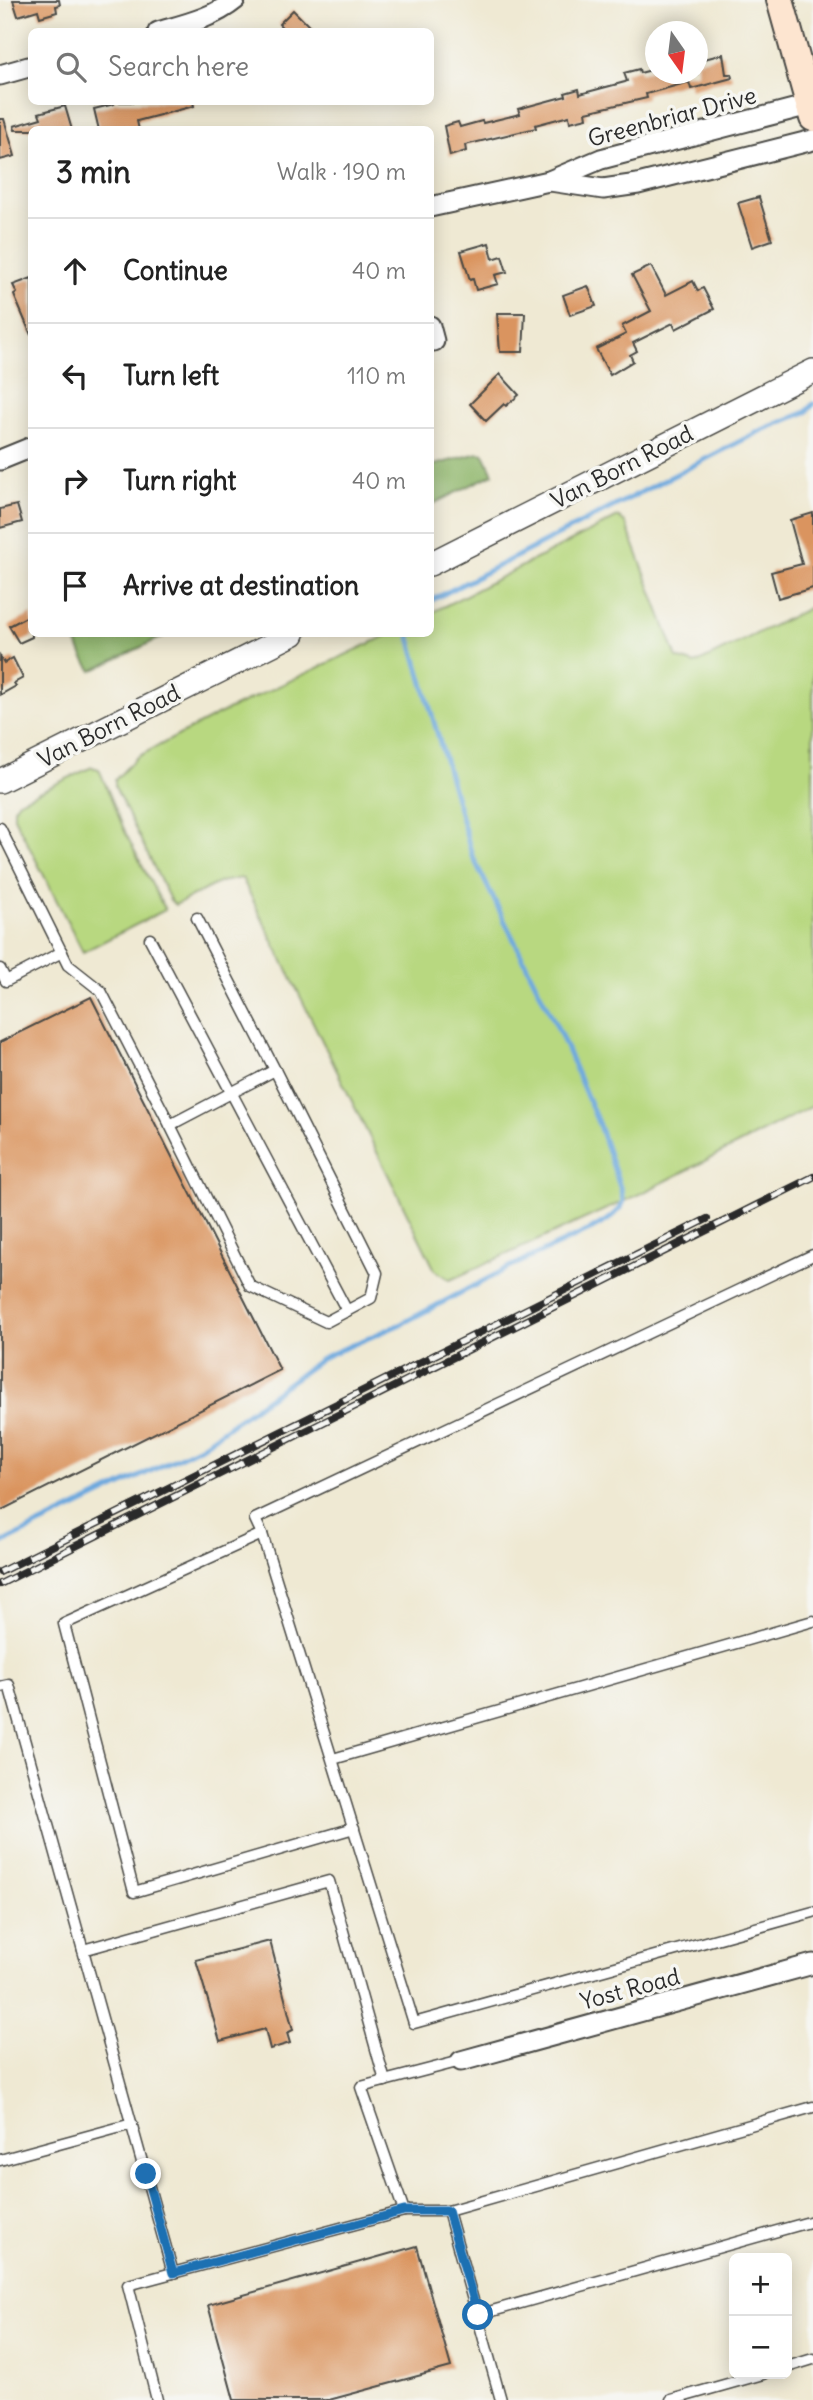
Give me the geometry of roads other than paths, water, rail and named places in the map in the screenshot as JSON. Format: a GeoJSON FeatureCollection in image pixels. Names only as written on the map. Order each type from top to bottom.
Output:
{"type":"FeatureCollection","features":[{"type":"Feature","properties":{"kind":"main road"},"geometry":{"type":"LineString","coordinates":[[780,0],[811,111]]}},
{"type":"Feature","properties":{"kind":"street"},"geometry":{"type":"LineString","coordinates":[[172,28],[196,21],[235,0]]}},
{"type":"Feature","properties":{"kind":"street"},"geometry":{"type":"LineString","coordinates":[[0,75],[28,67]]}},
{"type":"Feature","properties":{"kind":"street","name":"Greenbriar Drive"},"geometry":{"type":"LineString","coordinates":[[434,206],[549,181],[601,159],[811,111]]}},
{"type":"Feature","properties":{"kind":"street","name":"Greenbriar Drive"},"geometry":{"type":"LineString","coordinates":[[549,181],[603,189],[638,184],[813,141]]}},
{"type":"Feature","properties":{"kind":"street","name":"Van Born Road"},"geometry":{"type":"LineString","coordinates":[[434,562],[813,371]]}},
{"type":"Feature","properties":{"kind":"street"},"geometry":{"type":"LineString","coordinates":[[0,460],[28,449]]}},
{"type":"Feature","properties":{"kind":"street","name":"Van Born Road"},"geometry":{"type":"LineString","coordinates":[[0,782],[287,637]]}},
{"type":"Feature","properties":{"kind":"street","name":"Yost Road"},"geometry":{"type":"LineString","coordinates":[[461,2061],[813,1964]]}},
{"type":"Feature","properties":{"kind":"lane"},"geometry":{"type":"LineString","coordinates":[[0,828],[68,965],[101,991],[250,1286],[326,1322],[371,1298],[377,1273],[197,918]]}},
{"type":"Feature","properties":{"kind":"lane"},"geometry":{"type":"LineString","coordinates":[[0,854],[10,849]]}},
{"type":"Feature","properties":{"kind":"lane"},"geometry":{"type":"LineString","coordinates":[[150,939],[347,1311]]}},
{"type":"Feature","properties":{"kind":"lane"},"geometry":{"type":"LineString","coordinates":[[0,969],[6,981],[62,952]]}},
{"type":"Feature","properties":{"kind":"lane"},"geometry":{"type":"LineString","coordinates":[[170,1125],[275,1070]]}},
{"type":"Feature","properties":{"kind":"lane"},"geometry":{"type":"LineString","coordinates":[[813,1255],[255,1519],[333,1759],[414,2023],[813,1912]]}},
{"type":"Feature","properties":{"kind":"lane"},"geometry":{"type":"LineString","coordinates":[[262,1534],[64,1624],[134,1892],[354,1828]]}},
{"type":"Feature","properties":{"kind":"lane"},"geometry":{"type":"LineString","coordinates":[[333,1759],[813,1621]]}},
{"type":"Feature","properties":{"kind":"lane"},"geometry":{"type":"LineString","coordinates":[[4,1686],[83,1950],[173,2273]]}},
{"type":"Feature","properties":{"kind":"lane"},"geometry":{"type":"LineString","coordinates":[[83,1950],[329,1881],[385,2081]]}},
{"type":"Feature","properties":{"kind":"lane"},"geometry":{"type":"LineString","coordinates":[[404,2211],[361,2087],[461,2061]]}},
{"type":"Feature","properties":{"kind":"lane"},"geometry":{"type":"LineString","coordinates":[[158,2400],[128,2285],[404,2211],[448,2211],[813,2107]]}},
{"type":"Feature","properties":{"kind":"lane"},"geometry":{"type":"LineString","coordinates":[[0,2160],[132,2123]]}},
{"type":"Feature","properties":{"kind":"lane"},"geometry":{"type":"LineString","coordinates":[[448,2211],[501,2400]]}},
{"type":"Feature","properties":{"kind":"lane"},"geometry":{"type":"LineString","coordinates":[[478,2315],[813,2221]]}},
{"type":"Feature","properties":{"kind":"lane"},"geometry":{"type":"LineString","coordinates":[[792,2366],[813,2360]]}},
{"type":"Feature","properties":{"kind":"lane"},"geometry":{"type":"LineString","coordinates":[[671,2400],[745,2379]]}},
{"type":"Feature","properties":{"kind":"waterway"},"geometry":{"type":"LineString","coordinates":[[434,599],[762,430],[806,412],[813,404]]}},
{"type":"Feature","properties":{"kind":"waterway"},"geometry":{"type":"LineString","coordinates":[[0,1544],[200,1447],[324,1357],[401,1324],[514,1265],[592,1229],[609,1219],[620,1208],[623,1201],[621,1190],[599,1125],[560,1033],[472,855],[410,637]]}},
{"type":"Feature","properties":{"kind":"railway"},"geometry":{"type":"LineString","coordinates":[[0,1584],[813,1177]]}},
{"type":"Feature","properties":{"kind":"railway"},"geometry":{"type":"LineString","coordinates":[[0,1572],[707,1219]]}}]}
